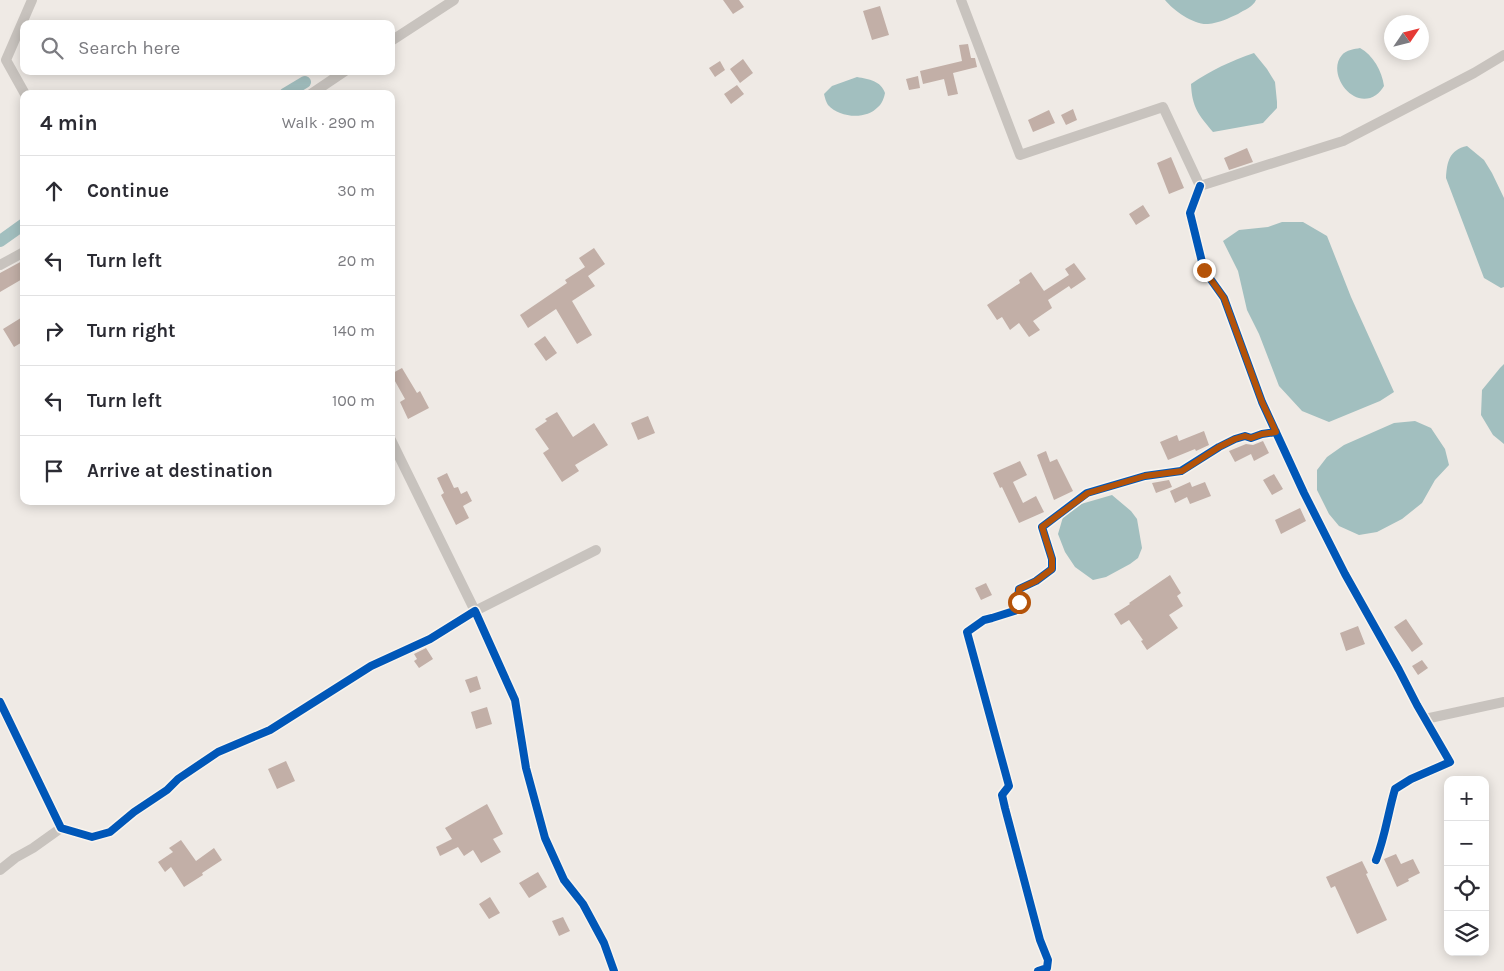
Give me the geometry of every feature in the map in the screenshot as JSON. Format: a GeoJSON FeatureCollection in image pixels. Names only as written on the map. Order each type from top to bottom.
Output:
{"type":"FeatureCollection","features":[{"type":"Feature","properties":{"kind":"street"},"geometry":{"type":"LineString","coordinates":[[23,20],[32,0]]}},
{"type":"Feature","properties":{"kind":"street"},"geometry":{"type":"LineString","coordinates":[[395,38],[454,0]]}},
{"type":"Feature","properties":{"kind":"street"},"geometry":{"type":"LineString","coordinates":[[961,0],[1020,154],[1163,107],[1200,186],[1190,213],[1204,270],[1224,298],[1262,402],[1304,493],[1345,574],[1450,762],[1411,779],[1395,790],[1376,860]]}},
{"type":"Feature","properties":{"kind":"street"},"geometry":{"type":"LineString","coordinates":[[20,28],[6,60],[23,90]]}},
{"type":"Feature","properties":{"kind":"street"},"geometry":{"type":"LineString","coordinates":[[1200,186],[1343,141],[1474,73],[1504,55]]}},
{"type":"Feature","properties":{"kind":"street"},"geometry":{"type":"LineString","coordinates":[[317,90],[339,75]]}},
{"type":"Feature","properties":{"kind":"street"},"geometry":{"type":"LineString","coordinates":[[0,265],[20,254]]}},
{"type":"Feature","properties":{"kind":"street"},"geometry":{"type":"LineString","coordinates":[[1038,971],[1047,968],[1048,960],[1040,940],[1005,808],[1002,795],[1009,786],[967,632],[984,620],[1017,610],[1019,589],[1036,581],[1052,569],[1052,559],[1042,527],[1088,493],[1145,476],[1182,471],[1235,439],[1245,436],[1251,438],[1276,432]]}},
{"type":"Feature","properties":{"kind":"street"},"geometry":{"type":"LineString","coordinates":[[395,448],[475,611],[515,700],[526,768],[545,838],[564,880],[583,904],[604,944],[614,971]]}},
{"type":"Feature","properties":{"kind":"street"},"geometry":{"type":"LineString","coordinates":[[0,702],[61,828],[92,837],[110,832],[134,812],[167,790],[178,779],[218,752],[270,730],[371,666],[430,639],[475,611],[596,550]]}},
{"type":"Feature","properties":{"kind":"street"},"geometry":{"type":"LineString","coordinates":[[1425,719],[1504,702]]}},
{"type":"Feature","properties":{"kind":"street"},"geometry":{"type":"LineString","coordinates":[[0,870],[61,828]]}},
{"type":"Feature","properties":{"kind":"water"},"geometry":{"type":"Polygon","coordinates":[[[1165,0],[1256,0],[1251,6],[1238,14],[1220,21],[1203,24],[1185,16],[1165,0]]]}},
{"type":"Feature","properties":{"kind":"water"},"geometry":{"type":"Polygon","coordinates":[[[1360,48],[1376,64],[1384,86],[1377,94],[1367,99],[1359,98],[1344,88],[1337,71],[1338,63],[1344,53],[1360,48]]]}},
{"type":"Feature","properties":{"kind":"water"},"geometry":{"type":"Polygon","coordinates":[[[1254,53],[1275,82],[1277,108],[1263,123],[1213,132],[1197,111],[1191,84],[1221,66],[1254,53]]]}},
{"type":"Feature","properties":{"kind":"water"},"geometry":{"type":"Polygon","coordinates":[[[857,77],[878,83],[881,86],[885,93],[883,101],[879,106],[867,114],[853,116],[839,113],[828,105],[824,94],[832,86],[857,77]]]}},
{"type":"Feature","properties":{"kind":"water"},"geometry":{"type":"Polygon","coordinates":[[[1467,146],[1484,160],[1504,198],[1504,287],[1501,288],[1484,278],[1446,178],[1450,157],[1456,150],[1467,146]]]}},
{"type":"Feature","properties":{"kind":"water"},"geometry":{"type":"Polygon","coordinates":[[[1282,222],[1303,222],[1327,236],[1351,297],[1394,392],[1380,401],[1329,422],[1302,411],[1279,386],[1259,334],[1247,310],[1238,271],[1223,241],[1239,230],[1268,227],[1282,222]]]}},
{"type":"Feature","properties":{"kind":"water"},"geometry":{"type":"Polygon","coordinates":[[[1504,364],[1504,444],[1493,435],[1481,415],[1482,390],[1504,364]]]}},
{"type":"Feature","properties":{"kind":"water"},"geometry":{"type":"Polygon","coordinates":[[[1415,421],[1431,428],[1445,449],[1449,465],[1435,480],[1422,503],[1402,519],[1377,532],[1359,535],[1339,526],[1329,514],[1317,490],[1317,470],[1327,457],[1344,445],[1394,423],[1415,421]]]}},
{"type":"Feature","properties":{"kind":"water"},"geometry":{"type":"Polygon","coordinates":[[[1112,495],[1131,511],[1137,519],[1142,548],[1138,558],[1130,564],[1106,577],[1093,580],[1075,567],[1065,552],[1058,534],[1063,517],[1081,504],[1112,495]]]}},
{"type":"Feature","properties":{"kind":"building"},"geometry":{"type":"Polygon","coordinates":[[[723,0],[739,0],[744,7],[733,14],[723,0]]]}},
{"type":"Feature","properties":{"kind":"building"},"geometry":{"type":"Polygon","coordinates":[[[880,6],[889,35],[872,40],[863,11],[880,6]]]}},
{"type":"Feature","properties":{"kind":"building"},"geometry":{"type":"Polygon","coordinates":[[[968,44],[971,58],[975,58],[977,67],[953,73],[958,94],[948,96],[944,79],[923,84],[920,71],[962,61],[959,45],[968,44]]]}},
{"type":"Feature","properties":{"kind":"building"},"geometry":{"type":"Polygon","coordinates":[[[743,59],[753,73],[740,83],[730,69],[743,59]]]}},
{"type":"Feature","properties":{"kind":"building"},"geometry":{"type":"Polygon","coordinates":[[[720,61],[725,70],[715,77],[709,68],[720,61]]]}},
{"type":"Feature","properties":{"kind":"building"},"geometry":{"type":"Polygon","coordinates":[[[918,76],[920,88],[909,90],[906,79],[918,76]]]}},
{"type":"Feature","properties":{"kind":"building"},"geometry":{"type":"Polygon","coordinates":[[[737,85],[744,94],[731,104],[724,94],[737,85]]]}},
{"type":"Feature","properties":{"kind":"building"},"geometry":{"type":"Polygon","coordinates":[[[1073,109],[1077,120],[1066,125],[1061,115],[1073,109]]]}},
{"type":"Feature","properties":{"kind":"building"},"geometry":{"type":"Polygon","coordinates":[[[1049,110],[1055,123],[1033,132],[1028,120],[1049,110]]]}},
{"type":"Feature","properties":{"kind":"building"},"geometry":{"type":"Polygon","coordinates":[[[1247,148],[1253,162],[1229,170],[1224,158],[1247,148]]]}},
{"type":"Feature","properties":{"kind":"building"},"geometry":{"type":"Polygon","coordinates":[[[1171,157],[1184,188],[1169,194],[1157,163],[1171,157]]]}},
{"type":"Feature","properties":{"kind":"building"},"geometry":{"type":"Polygon","coordinates":[[[1143,205],[1150,216],[1136,225],[1129,214],[1143,205]]]}},
{"type":"Feature","properties":{"kind":"building"},"geometry":{"type":"Polygon","coordinates":[[[594,248],[605,264],[588,276],[595,286],[572,301],[592,335],[577,344],[556,309],[528,328],[520,315],[567,283],[565,280],[585,267],[579,258],[594,248]]]}},
{"type":"Feature","properties":{"kind":"building"},"geometry":{"type":"Polygon","coordinates":[[[20,262],[20,280],[0,292],[0,273],[20,262]]]}},
{"type":"Feature","properties":{"kind":"building"},"geometry":{"type":"Polygon","coordinates":[[[1074,263],[1086,279],[1071,289],[1069,286],[1048,300],[1052,308],[1033,321],[1040,330],[1029,337],[1019,323],[1010,330],[1002,317],[997,320],[987,305],[1020,283],[1019,280],[1031,272],[1044,291],[1069,275],[1065,269],[1074,263]]]}},
{"type":"Feature","properties":{"kind":"building"},"geometry":{"type":"Polygon","coordinates":[[[20,318],[20,343],[14,347],[3,329],[20,318]]]}},
{"type":"Feature","properties":{"kind":"building"},"geometry":{"type":"Polygon","coordinates":[[[545,336],[557,353],[546,361],[534,344],[545,336]]]}},
{"type":"Feature","properties":{"kind":"building"},"geometry":{"type":"Polygon","coordinates":[[[402,368],[417,393],[420,391],[429,408],[408,419],[400,402],[405,399],[395,381],[395,372],[402,368]]]}},
{"type":"Feature","properties":{"kind":"building"},"geometry":{"type":"Polygon","coordinates":[[[557,412],[573,437],[594,423],[608,445],[575,465],[579,471],[562,482],[543,453],[549,449],[535,429],[547,421],[545,419],[557,412]]]}},
{"type":"Feature","properties":{"kind":"building"},"geometry":{"type":"Polygon","coordinates":[[[648,416],[655,433],[638,440],[631,423],[648,416]]]}},
{"type":"Feature","properties":{"kind":"building"},"geometry":{"type":"Polygon","coordinates":[[[1204,431],[1209,445],[1168,460],[1160,442],[1177,435],[1179,441],[1204,431]]]}},
{"type":"Feature","properties":{"kind":"building"},"geometry":{"type":"Polygon","coordinates":[[[1263,441],[1269,453],[1254,461],[1251,454],[1235,462],[1229,451],[1246,444],[1253,445],[1263,441]]]}},
{"type":"Feature","properties":{"kind":"building"},"geometry":{"type":"Polygon","coordinates":[[[1046,451],[1050,462],[1057,459],[1073,491],[1054,500],[1037,455],[1046,451]]]}},
{"type":"Feature","properties":{"kind":"building"},"geometry":{"type":"Polygon","coordinates":[[[1020,461],[1027,475],[1013,482],[1023,503],[1036,496],[1044,512],[1019,523],[1002,487],[1000,488],[993,473],[1020,461]]]}},
{"type":"Feature","properties":{"kind":"building"},"geometry":{"type":"Polygon","coordinates":[[[447,473],[454,488],[458,487],[461,494],[467,491],[472,501],[463,506],[469,518],[456,525],[441,495],[444,493],[437,478],[447,473]]]}},
{"type":"Feature","properties":{"kind":"building"},"geometry":{"type":"Polygon","coordinates":[[[1274,474],[1283,489],[1272,495],[1263,480],[1274,474]]]}},
{"type":"Feature","properties":{"kind":"building"},"geometry":{"type":"Polygon","coordinates":[[[1169,480],[1172,487],[1156,493],[1152,483],[1169,480]]]}},
{"type":"Feature","properties":{"kind":"building"},"geometry":{"type":"Polygon","coordinates":[[[1190,482],[1192,487],[1205,482],[1211,496],[1190,504],[1187,497],[1175,503],[1170,491],[1190,482]]]}},
{"type":"Feature","properties":{"kind":"building"},"geometry":{"type":"Polygon","coordinates":[[[1300,508],[1306,521],[1281,534],[1275,520],[1300,508]]]}},
{"type":"Feature","properties":{"kind":"building"},"geometry":{"type":"Polygon","coordinates":[[[1170,575],[1181,593],[1177,596],[1183,606],[1169,615],[1178,628],[1147,650],[1141,641],[1143,640],[1129,620],[1121,625],[1114,614],[1170,575]]]}},
{"type":"Feature","properties":{"kind":"building"},"geometry":{"type":"Polygon","coordinates":[[[986,583],[992,595],[981,600],[975,588],[986,583]]]}},
{"type":"Feature","properties":{"kind":"building"},"geometry":{"type":"Polygon","coordinates":[[[1406,619],[1423,644],[1412,652],[1394,627],[1406,619]]]}},
{"type":"Feature","properties":{"kind":"building"},"geometry":{"type":"Polygon","coordinates":[[[1358,626],[1365,644],[1346,651],[1340,633],[1358,626]]]}},
{"type":"Feature","properties":{"kind":"building"},"geometry":{"type":"Polygon","coordinates":[[[426,648],[433,659],[419,668],[414,661],[417,659],[414,654],[426,648]]]}},
{"type":"Feature","properties":{"kind":"building"},"geometry":{"type":"Polygon","coordinates":[[[1422,660],[1428,668],[1418,675],[1412,666],[1422,660]]]}},
{"type":"Feature","properties":{"kind":"building"},"geometry":{"type":"Polygon","coordinates":[[[477,676],[481,689],[470,693],[465,680],[477,676]]]}},
{"type":"Feature","properties":{"kind":"building"},"geometry":{"type":"Polygon","coordinates":[[[487,707],[492,724],[476,729],[471,712],[487,707]]]}},
{"type":"Feature","properties":{"kind":"building"},"geometry":{"type":"Polygon","coordinates":[[[286,761],[295,781],[277,789],[268,769],[286,761]]]}},
{"type":"Feature","properties":{"kind":"building"},"geometry":{"type":"Polygon","coordinates":[[[487,804],[503,834],[493,839],[501,852],[481,863],[473,850],[464,856],[458,847],[440,856],[436,847],[452,839],[445,828],[487,804]]]}},
{"type":"Feature","properties":{"kind":"building"},"geometry":{"type":"Polygon","coordinates":[[[181,840],[196,861],[214,848],[222,860],[184,887],[171,867],[165,872],[158,862],[173,852],[169,848],[181,840]]]}},
{"type":"Feature","properties":{"kind":"building"},"geometry":{"type":"Polygon","coordinates":[[[1396,854],[1401,864],[1413,859],[1420,873],[1397,887],[1384,859],[1396,854]]]}},
{"type":"Feature","properties":{"kind":"building"},"geometry":{"type":"Polygon","coordinates":[[[1362,861],[1387,920],[1357,934],[1335,886],[1331,888],[1326,877],[1362,861]]]}},
{"type":"Feature","properties":{"kind":"building"},"geometry":{"type":"Polygon","coordinates":[[[538,872],[547,887],[529,898],[519,883],[538,872]]]}},
{"type":"Feature","properties":{"kind":"building"},"geometry":{"type":"Polygon","coordinates":[[[490,897],[500,913],[489,919],[479,904],[490,897]]]}},
{"type":"Feature","properties":{"kind":"building"},"geometry":{"type":"Polygon","coordinates":[[[563,917],[570,931],[559,936],[552,921],[563,917]]]}},
{"type":"Feature","properties":{"kind":"waterway"},"geometry":{"type":"LineString","coordinates":[[292,90],[305,82]]}},
{"type":"Feature","properties":{"kind":"waterway"},"geometry":{"type":"LineString","coordinates":[[0,241],[20,227]]}},
{"type":"Feature","properties":{"kind":"cycle path"},"geometry":{"type":"LineString","coordinates":[[1200,186],[1190,213],[1204,270],[1224,298],[1262,402],[1304,493],[1345,574],[1450,762],[1411,779],[1395,789],[1376,860]]}},
{"type":"Feature","properties":{"kind":"cycle path"},"geometry":{"type":"LineString","coordinates":[[1038,971],[1047,968],[1048,960],[1040,940],[1005,808],[1002,795],[1009,786],[967,632],[984,620],[1017,610],[1019,589],[1036,581],[1052,569],[1052,559],[1042,527],[1087,493],[1145,476],[1181,471],[1235,439],[1245,436],[1251,438],[1276,432]]}},
{"type":"Feature","properties":{"kind":"cycle path"},"geometry":{"type":"LineString","coordinates":[[0,702],[61,828],[92,837],[110,832],[134,812],[167,790],[178,779],[218,752],[270,730],[371,666],[430,639],[475,611],[515,700],[526,768],[545,838],[564,880],[583,904],[604,943],[614,971]]}},
{"type":"Feature","properties":{"kind":"route"},"geometry":{"type":"LineString","coordinates":[[1019,602],[1019,589],[1030,585],[1052,569],[1052,559],[1042,527],[1088,493],[1145,476],[1182,471],[1184,468],[1235,439],[1245,436],[1251,438],[1276,432],[1262,402],[1224,298],[1204,270]]}}]}
